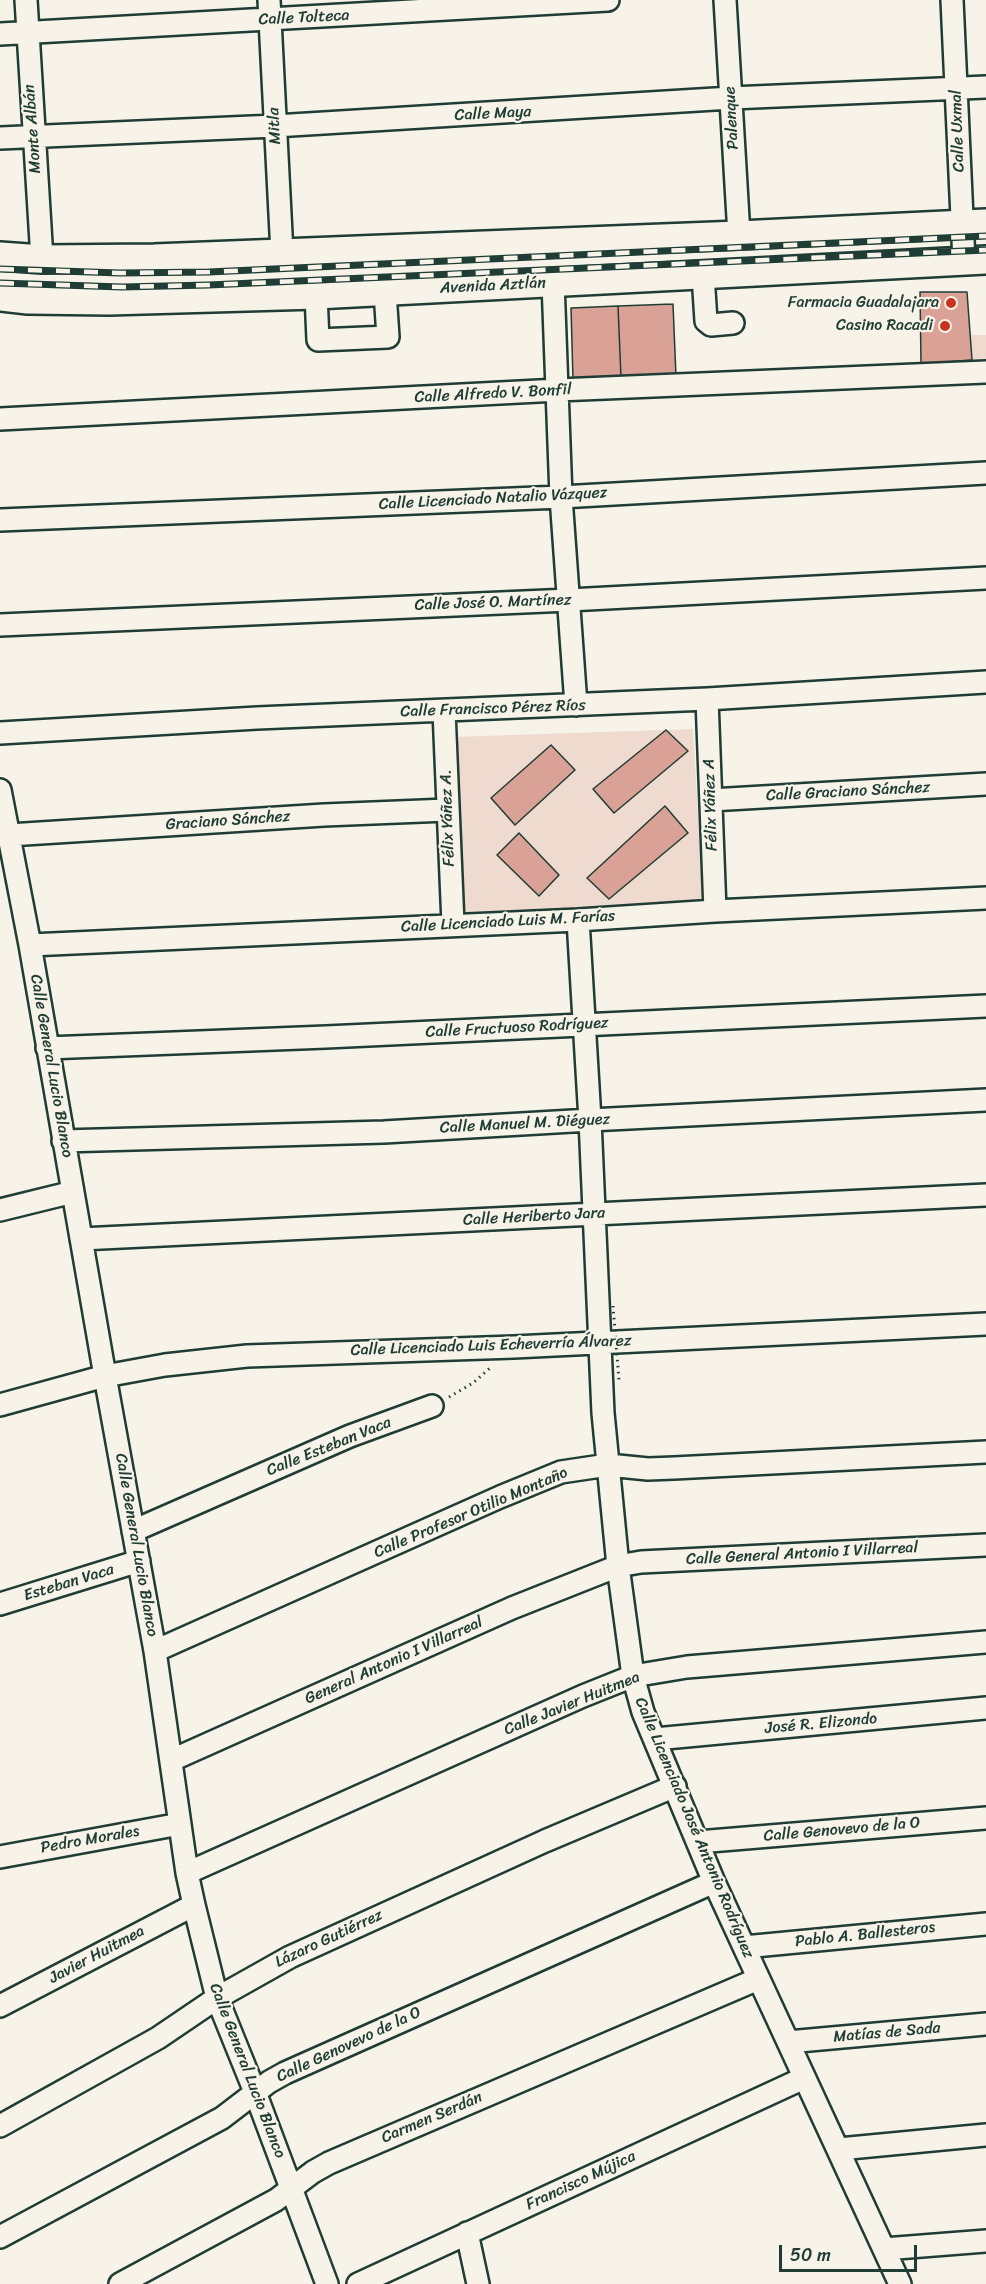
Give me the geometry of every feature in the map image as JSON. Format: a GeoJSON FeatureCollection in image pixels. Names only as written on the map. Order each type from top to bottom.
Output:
{"type":"FeatureCollection","features":[{"type":"Feature","properties":{"kind":"main road"},"geometry":{"type":"LineString","coordinates":[[0,256],[42,259],[154,258],[974,224]]}},
{"type":"Feature","properties":{"kind":"main road","name":"Avenida Aztlán"},"geometry":{"type":"LineString","coordinates":[[0,297],[28,300],[110,301],[316,295],[975,261]]}},
{"type":"Feature","properties":{"kind":"street","name":"Monte Albán"},"geometry":{"type":"LineString","coordinates":[[26,0],[42,259]]}},
{"type":"Feature","properties":{"kind":"street","name":"Calle Tolteca"},"geometry":{"type":"LineString","coordinates":[[0,34],[269,10],[608,0]]}},
{"type":"Feature","properties":{"kind":"street","name":"Palenque"},"geometry":{"type":"LineString","coordinates":[[725,0],[739,235]]}},
{"type":"Feature","properties":{"kind":"street","name":"Calle Uxmal"},"geometry":{"type":"LineString","coordinates":[[952,0],[956,88],[974,224],[975,261]]}},
{"type":"Feature","properties":{"kind":"street","name":"Mitla"},"geometry":{"type":"LineString","coordinates":[[269,10],[282,253]]}},
{"type":"Feature","properties":{"kind":"street","name":"Calle Maya"},"geometry":{"type":"LineString","coordinates":[[0,138],[275,126],[731,98],[986,87]]}},
{"type":"Feature","properties":{"kind":"street"},"geometry":{"type":"LineString","coordinates":[[703,275],[706,321],[711,325],[733,323]]}},
{"type":"Feature","properties":{"kind":"street"},"geometry":{"type":"LineString","coordinates":[[553,282],[561,496],[576,705]]}},
{"type":"Feature","properties":{"kind":"street"},"geometry":{"type":"LineString","coordinates":[[316,295],[318,340],[388,337],[385,292]]}},
{"type":"Feature","properties":{"kind":"street","name":"Calle Alfredo V. Bonfil"},"geometry":{"type":"LineString","coordinates":[[0,419],[558,390],[986,372]]}},
{"type":"Feature","properties":{"kind":"street","name":"Calle Licenciado Natalio Vázquez"},"geometry":{"type":"LineString","coordinates":[[0,520],[561,496],[986,473]]}},
{"type":"Feature","properties":{"kind":"street","name":"Calle José O. Martínez"},"geometry":{"type":"LineString","coordinates":[[0,625],[568,600],[986,578]]}},
{"type":"Feature","properties":{"kind":"street","name":"Calle Francisco Pérez Ríos"},"geometry":{"type":"LineString","coordinates":[[0,733],[257,718],[708,699],[986,682]]}},
{"type":"Feature","properties":{"kind":"street","name":"Félix Yáñez A"},"geometry":{"type":"LineString","coordinates":[[708,699],[716,910]]}},
{"type":"Feature","properties":{"kind":"street","name":"Félix Yáñez A."},"geometry":{"type":"LineString","coordinates":[[444,711],[453,924]]}},
{"type":"Feature","properties":{"kind":"street","name":"Calle Graciano Sánchez"},"geometry":{"type":"LineString","coordinates":[[711,800],[986,784]]}},
{"type":"Feature","properties":{"kind":"street","name":"Calle General Lucio Blanco"},"geometry":{"type":"LineString","coordinates":[[0,790],[30,945],[155,1651],[187,1873],[194,1905],[217,1998],[327,2284]]}},
{"type":"Feature","properties":{"kind":"street","name":"Graciano Sánchez"},"geometry":{"type":"LineString","coordinates":[[9,835],[324,815],[447,810]]}},
{"type":"Feature","properties":{"kind":"street","name":"Calle Licenciado Luis M. Farías"},"geometry":{"type":"LineString","coordinates":[[30,945],[578,920],[716,910],[986,898]]}},
{"type":"Feature","properties":{"kind":"street","name":"Calle Licenciado José Antonio Rodríguez"},"geometry":{"type":"LineString","coordinates":[[578,920],[590,1120],[599,1342],[618,1566],[633,1676],[643,1712],[714,1882],[900,2284]]}},
{"type":"Feature","properties":{"kind":"street","name":"Calle Fructuoso Rodríguez"},"geometry":{"type":"LineString","coordinates":[[47,1048],[986,1006]]}},
{"type":"Feature","properties":{"kind":"street","name":"Calle Manuel M. Diéguez"},"geometry":{"type":"LineString","coordinates":[[63,1141],[384,1132],[986,1100]]}},
{"type":"Feature","properties":{"kind":"street"},"geometry":{"type":"LineString","coordinates":[[0,1210],[73,1192]]}},
{"type":"Feature","properties":{"kind":"street","name":"Calle Heriberto Jara"},"geometry":{"type":"LineString","coordinates":[[81,1239],[986,1195]]}},
{"type":"Feature","properties":{"kind":"street","name":"Calle Licenciado Luis Echeverría Álvarez"},"geometry":{"type":"LineString","coordinates":[[0,1405],[105,1377],[165,1365],[247,1356],[514,1347],[986,1324]]}},
{"type":"Feature","properties":{"kind":"street","name":"Calle Esteban Vaca"},"geometry":{"type":"LineString","coordinates":[[133,1531],[350,1436],[432,1406]]}},
{"type":"Feature","properties":{"kind":"street","name":"Calle Profesor Otilio Montaño"},"geometry":{"type":"LineString","coordinates":[[155,1651],[561,1472],[608,1464],[640,1468],[674,1468],[986,1452]]}},
{"type":"Feature","properties":{"kind":"street","name":"Calle General Antonio I Villarreal"},"geometry":{"type":"LineString","coordinates":[[618,1566],[641,1562],[986,1545]]}},
{"type":"Feature","properties":{"kind":"street","name":"Esteban Vaca"},"geometry":{"type":"LineString","coordinates":[[0,1604],[139,1561]]}},
{"type":"Feature","properties":{"kind":"street","name":"General Antonio I Villarreal"},"geometry":{"type":"LineString","coordinates":[[172,1760],[512,1608],[618,1566]]}},
{"type":"Feature","properties":{"kind":"street","name":"Calle Javier Huitmea"},"geometry":{"type":"LineString","coordinates":[[187,1873],[583,1696],[633,1676],[687,1667],[986,1642]]}},
{"type":"Feature","properties":{"kind":"street","name":"José R. Elizondo"},"geometry":{"type":"LineString","coordinates":[[655,1739],[986,1708]]}},
{"type":"Feature","properties":{"kind":"street","name":"Lázaro Gutiérrez"},"geometry":{"type":"LineString","coordinates":[[0,2126],[158,2038],[217,1998],[270,1967],[545,1840],[675,1786]]}},
{"type":"Feature","properties":{"kind":"street","name":"Calle Genovevo de la O"},"geometry":{"type":"LineString","coordinates":[[698,1842],[986,1818]]}},
{"type":"Feature","properties":{"kind":"street","name":"Pedro Morales"},"geometry":{"type":"LineString","coordinates":[[0,1857],[180,1824]]}},
{"type":"Feature","properties":{"kind":"street","name":"Calle Genovevo de la O"},"geometry":{"type":"LineString","coordinates":[[0,2237],[222,2118],[255,2092],[285,2073],[714,1882]]}},
{"type":"Feature","properties":{"kind":"street","name":"Javier Huitmea"},"geometry":{"type":"LineString","coordinates":[[0,2006],[194,1905]]}},
{"type":"Feature","properties":{"kind":"street","name":"Pablo A. Ballesteros"},"geometry":{"type":"LineString","coordinates":[[744,1947],[986,1924]]}},
{"type":"Feature","properties":{"kind":"street","name":"Carmen Serdán"},"geometry":{"type":"LineString","coordinates":[[120,2284],[276,2200],[307,2176],[329,2163],[758,1978]]}},
{"type":"Feature","properties":{"kind":"street","name":"Matías de Sada"},"geometry":{"type":"LineString","coordinates":[[788,2042],[986,2024]]}},
{"type":"Feature","properties":{"kind":"street","name":"Francisco Mújica"},"geometry":{"type":"LineString","coordinates":[[358,2284],[804,2078]]}},
{"type":"Feature","properties":{"kind":"street"},"geometry":{"type":"LineString","coordinates":[[839,2149],[986,2134]]}},
{"type":"Feature","properties":{"kind":"street"},"geometry":{"type":"LineString","coordinates":[[467,2233],[478,2284]]}},
{"type":"Feature","properties":{"kind":"street"},"geometry":{"type":"LineString","coordinates":[[884,2249],[986,2241]]}},
{"type":"Feature","properties":{"kind":"path"},"geometry":{"type":"LineString","coordinates":[[613,1306],[619,1380]]}},
{"type":"Feature","properties":{"kind":"path"},"geometry":{"type":"LineString","coordinates":[[432,1406],[473,1383],[514,1347]]}},
{"type":"Feature","properties":{"kind":"shaded area"},"geometry":{"type":"Polygon","coordinates":[[[970,335],[986,335],[986,360],[972,360],[970,335]]]}},
{"type":"Feature","properties":{"kind":"shaded area"},"geometry":{"type":"Polygon","coordinates":[[[693,729],[703,904],[461,919],[453,737],[693,729]]]}},
{"type":"Feature","properties":{"kind":"building","name":"Casino Racadi"},"geometry":{"type":"Polygon","coordinates":[[[920,292],[967,292],[972,360],[921,364],[920,292]]]}},
{"type":"Feature","properties":{"kind":"building"},"geometry":{"type":"Polygon","coordinates":[[[673,304],[676,377],[621,378],[618,306],[673,304]]]}},
{"type":"Feature","properties":{"kind":"building"},"geometry":{"type":"Polygon","coordinates":[[[618,306],[621,378],[573,380],[571,308],[618,306]]]}},
{"type":"Feature","properties":{"kind":"building"},"geometry":{"type":"Polygon","coordinates":[[[666,730],[688,751],[614,813],[593,789],[666,730]]]}},
{"type":"Feature","properties":{"kind":"building"},"geometry":{"type":"Polygon","coordinates":[[[551,745],[575,770],[515,825],[491,798],[551,745]]]}},
{"type":"Feature","properties":{"kind":"building"},"geometry":{"type":"Polygon","coordinates":[[[665,806],[688,833],[609,899],[587,878],[665,806]]]}},
{"type":"Feature","properties":{"kind":"building"},"geometry":{"type":"Polygon","coordinates":[[[519,833],[559,875],[539,896],[497,855],[519,833]]]}},
{"type":"Feature","properties":{"kind":"railway"},"geometry":{"type":"LineString","coordinates":[[0,269],[120,273],[209,272],[986,236]]}},
{"type":"Feature","properties":{"kind":"railway"},"geometry":{"type":"LineString","coordinates":[[0,283],[122,287],[209,285],[986,250]]}},
{"type":"Feature","properties":{"kind":"place","name":"Farmacia Guadalajara"},"geometry":{"type":"Point","coordinates":[951,303]}},
{"type":"Feature","properties":{"kind":"place","name":"Casino Racadi"},"geometry":{"type":"Point","coordinates":[945,326]}}]}
